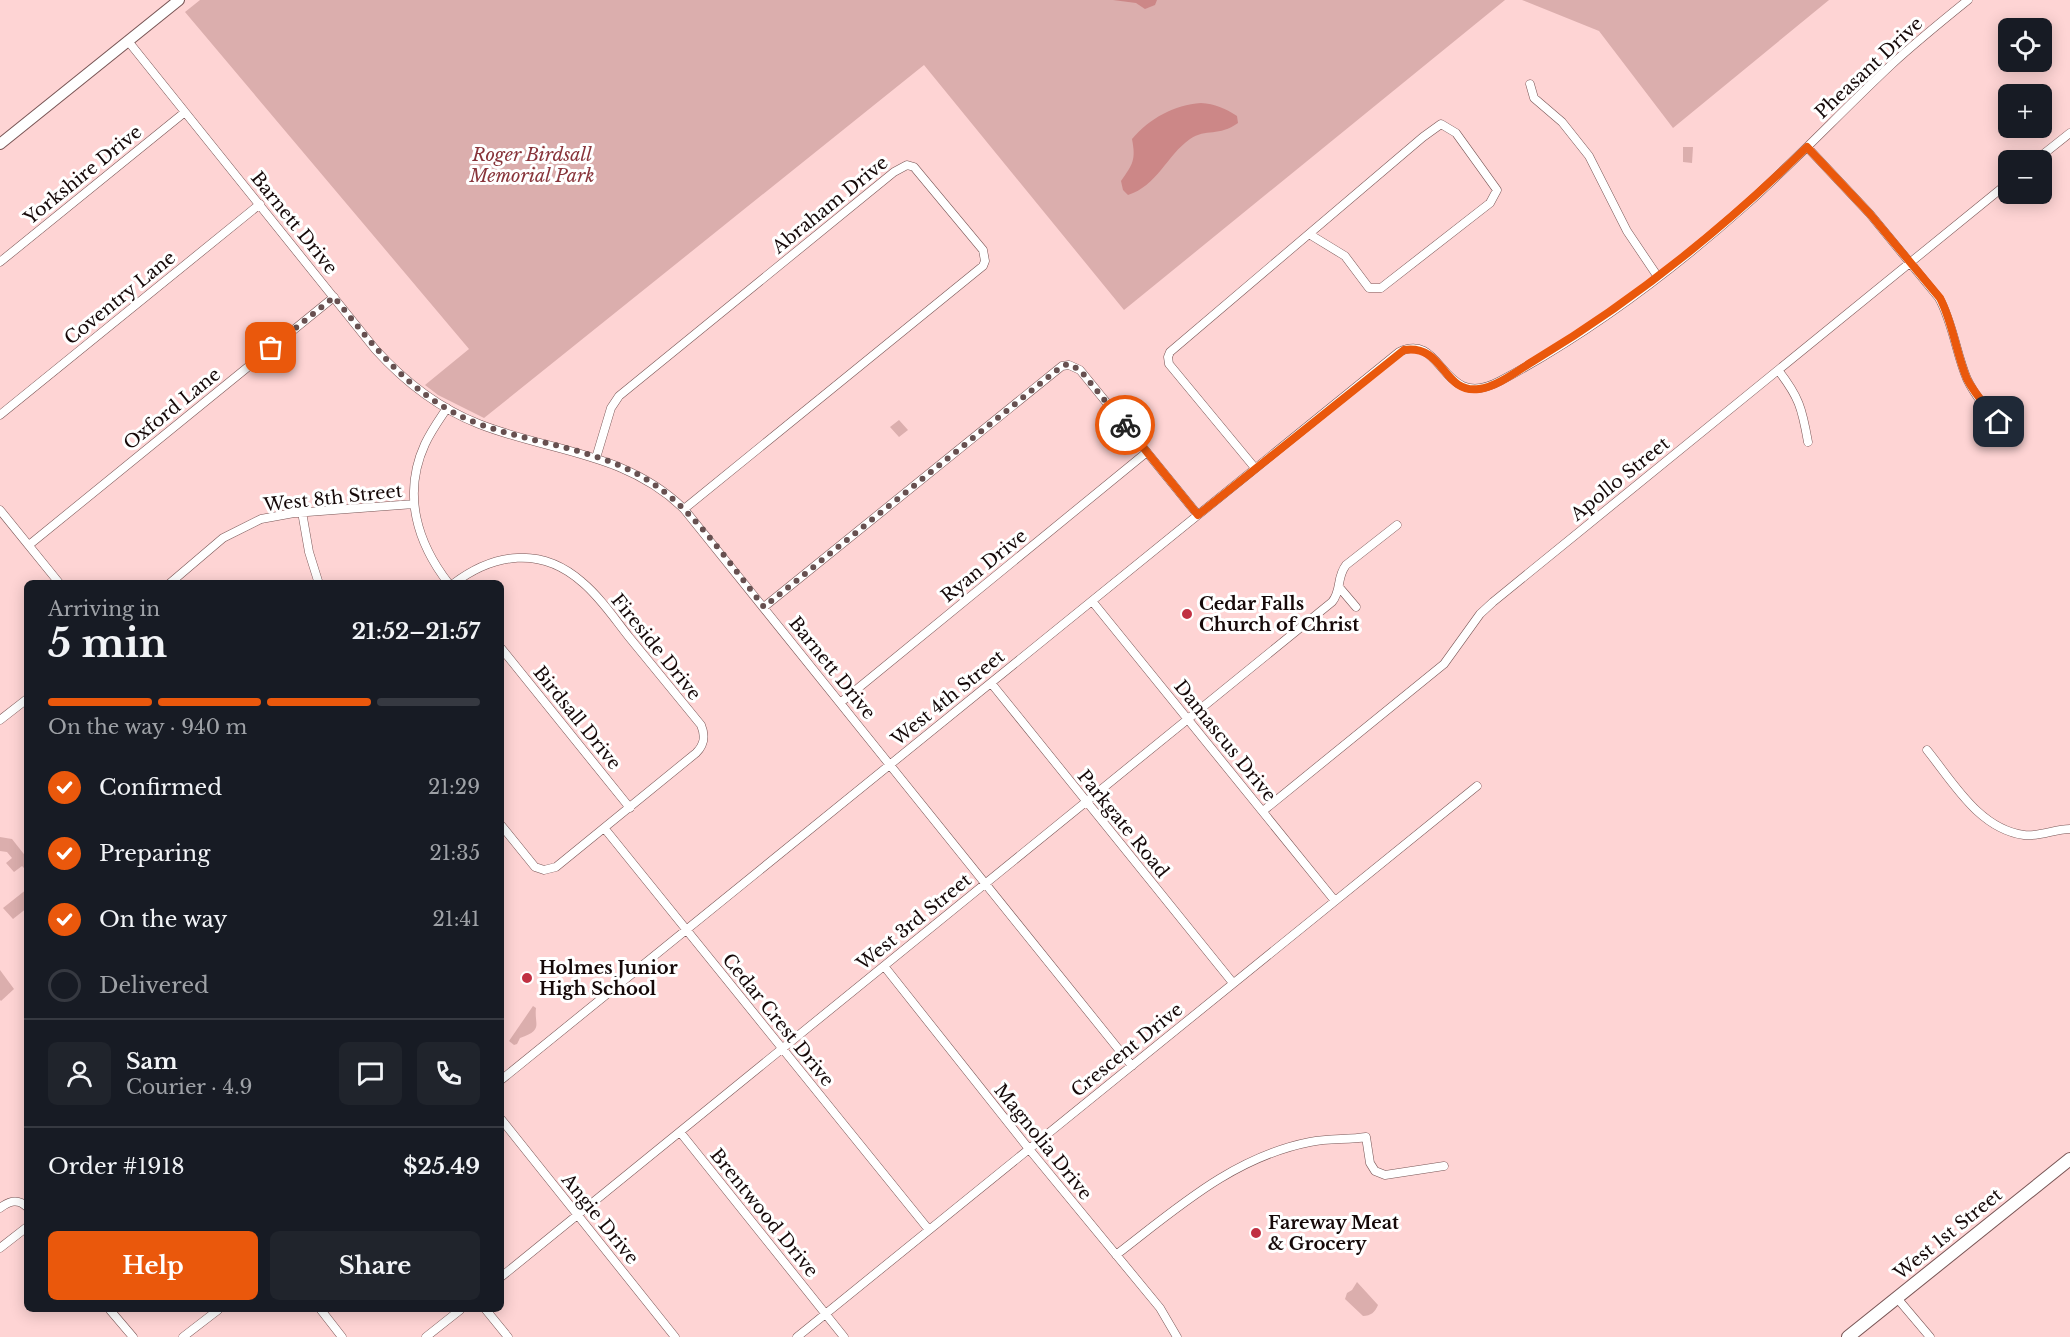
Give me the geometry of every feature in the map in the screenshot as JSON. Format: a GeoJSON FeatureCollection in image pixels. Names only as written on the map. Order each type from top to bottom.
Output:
{"type":"FeatureCollection","features":[{"type":"Feature","properties":{"kind":"main road"},"geometry":{"type":"LineString","coordinates":[[0,144],[179,0]]}},
{"type":"Feature","properties":{"kind":"main road","name":"West 1st Street"},"geometry":{"type":"LineString","coordinates":[[1848,1337],[2070,1159]]}},
{"type":"Feature","properties":{"kind":"street","name":"Pheasant Drive"},"geometry":{"type":"LineString","coordinates":[[1417,348],[1429,353],[1451,380],[1467,389],[1480,389],[1500,381],[1559,345],[1629,299],[1748,203],[1893,63],[1968,0]]}},
{"type":"Feature","properties":{"kind":"street","name":"Barnett Drive"},"geometry":{"type":"LineString","coordinates":[[128,42],[388,363],[415,388],[478,424],[614,463],[642,476],[684,509],[1132,1066]]}},
{"type":"Feature","properties":{"kind":"street"},"geometry":{"type":"LineString","coordinates":[[1530,84],[1534,98],[1562,122],[1589,156],[1627,231],[1658,277]]}},
{"type":"Feature","properties":{"kind":"street","name":"Yorkshire Drive"},"geometry":{"type":"LineString","coordinates":[[0,262],[185,112]]}},
{"type":"Feature","properties":{"kind":"street"},"geometry":{"type":"LineString","coordinates":[[1255,468],[1169,364],[1170,352],[1309,234],[1441,124],[1456,133],[1497,190],[1490,203],[1381,288],[1369,288],[1345,256],[1309,234]]}},
{"type":"Feature","properties":{"kind":"street"},"geometry":{"type":"LineString","coordinates":[[2049,150],[2070,133]]}},
{"type":"Feature","properties":{"kind":"street"},"geometry":{"type":"LineString","coordinates":[[1807,147],[1870,214],[1940,298],[1948,314],[1954,341],[1968,380],[1976,394],[2010,436]]}},
{"type":"Feature","properties":{"kind":"street","name":"Abraham Drive"},"geometry":{"type":"LineString","coordinates":[[596,458],[611,408],[619,396],[894,171],[907,165],[914,167],[982,250],[985,261],[983,266],[684,509]]}},
{"type":"Feature","properties":{"kind":"street","name":"Apollo Street"},"geometry":{"type":"LineString","coordinates":[[1263,811],[1444,664],[1476,619],[1493,602],[1998,191]]}},
{"type":"Feature","properties":{"kind":"street","name":"Coventry Lane"},"geometry":{"type":"LineString","coordinates":[[0,415],[260,204]]}},
{"type":"Feature","properties":{"kind":"street","name":"Oxford Lane"},"geometry":{"type":"LineString","coordinates":[[29,545],[334,297]]}},
{"type":"Feature","properties":{"kind":"street","name":"West 4th Street"},"geometry":{"type":"LineString","coordinates":[[504,1078],[1400,352],[1417,348]]}},
{"type":"Feature","properties":{"kind":"street"},"geometry":{"type":"LineString","coordinates":[[764,607],[1056,369],[1069,364],[1080,370],[1198,515]]}},
{"type":"Feature","properties":{"kind":"street"},"geometry":{"type":"LineString","coordinates":[[1778,370],[1799,402],[1808,442]]}},
{"type":"Feature","properties":{"kind":"street"},"geometry":{"type":"LineString","coordinates":[[447,408],[431,433],[419,459],[414,504],[423,543],[435,566],[447,580]]}},
{"type":"Feature","properties":{"kind":"street","name":"Ryan Drive"},"geometry":{"type":"LineString","coordinates":[[840,703],[1147,452]]}},
{"type":"Feature","properties":{"kind":"street","name":"West 8th Street"},"geometry":{"type":"LineString","coordinates":[[174,580],[223,538],[261,519],[302,512],[414,504]]}},
{"type":"Feature","properties":{"kind":"street"},"geometry":{"type":"LineString","coordinates":[[0,510],[57,580]]}},
{"type":"Feature","properties":{"kind":"street"},"geometry":{"type":"LineString","coordinates":[[302,512],[309,552],[318,580]]}},
{"type":"Feature","properties":{"kind":"street","name":"West 3rd Street"},"geometry":{"type":"LineString","coordinates":[[504,1275],[1332,603],[1338,595],[1340,572],[1397,525]]}},
{"type":"Feature","properties":{"kind":"street","name":"Fireside Drive"},"geometry":{"type":"LineString","coordinates":[[458,580],[481,566],[505,559],[530,558],[564,569],[592,592],[701,725],[704,739],[700,749],[556,867],[544,870],[531,864],[504,829]]}},
{"type":"Feature","properties":{"kind":"street"},"geometry":{"type":"LineString","coordinates":[[1339,587],[1356,607]]}},
{"type":"Feature","properties":{"kind":"street","name":"Damascus Drive"},"geometry":{"type":"LineString","coordinates":[[1092,601],[1335,901]]}},
{"type":"Feature","properties":{"kind":"street","name":"Birdsall Drive"},"geometry":{"type":"LineString","coordinates":[[504,652],[630,807]]}},
{"type":"Feature","properties":{"kind":"street","name":"Parkgate Road"},"geometry":{"type":"LineString","coordinates":[[990,683],[1233,983]]}},
{"type":"Feature","properties":{"kind":"street"},"geometry":{"type":"LineString","coordinates":[[0,720],[24,701]]}},
{"type":"Feature","properties":{"kind":"street"},"geometry":{"type":"LineString","coordinates":[[1927,750],[1975,808],[1999,827],[2026,835],[2070,829]]}},
{"type":"Feature","properties":{"kind":"street","name":"Crescent Drive"},"geometry":{"type":"LineString","coordinates":[[797,1337],[1477,786]]}},
{"type":"Feature","properties":{"kind":"street","name":"Cedar Crest Drive"},"geometry":{"type":"LineString","coordinates":[[604,829],[929,1230]]}},
{"type":"Feature","properties":{"kind":"street","name":"Magnolia Drive"},"geometry":{"type":"LineString","coordinates":[[884,966],[1029,1149],[1160,1308],[1177,1337]]}},
{"type":"Feature","properties":{"kind":"street","name":"Angie Drive"},"geometry":{"type":"LineString","coordinates":[[504,1123],[675,1337]]}},
{"type":"Feature","properties":{"kind":"street","name":"Brentwood Drive"},"geometry":{"type":"LineString","coordinates":[[680,1132],[844,1337]]}},
{"type":"Feature","properties":{"kind":"street"},"geometry":{"type":"LineString","coordinates":[[1116,1255],[1197,1192],[1230,1172],[1264,1156],[1311,1142],[1366,1137],[1370,1163],[1375,1171],[1385,1175],[1443,1166]]}},
{"type":"Feature","properties":{"kind":"street"},"geometry":{"type":"LineString","coordinates":[[0,1208],[7,1202],[14,1201],[24,1205]]}},
{"type":"Feature","properties":{"kind":"street"},"geometry":{"type":"LineString","coordinates":[[0,1248],[24,1229]]}},
{"type":"Feature","properties":{"kind":"street"},"geometry":{"type":"LineString","coordinates":[[1897,1298],[1930,1337]]}},
{"type":"Feature","properties":{"kind":"street"},"geometry":{"type":"LineString","coordinates":[[112,1312],[133,1337]]}},
{"type":"Feature","properties":{"kind":"street"},"geometry":{"type":"LineString","coordinates":[[183,1337],[215,1312]]}},
{"type":"Feature","properties":{"kind":"street"},"geometry":{"type":"LineString","coordinates":[[323,1312],[342,1337]]}},
{"type":"Feature","properties":{"kind":"street"},"geometry":{"type":"LineString","coordinates":[[426,1337],[457,1312]]}},
{"type":"Feature","properties":{"kind":"street"},"geometry":{"type":"LineString","coordinates":[[488,1312],[508,1337]]}},
{"type":"Feature","properties":{"kind":"green space","name":"Roger Birdsall Memorial Park"},"geometry":{"type":"Polygon","coordinates":[[[200,0],[1505,0],[1124,310],[924,65],[484,418],[438,395],[425,385],[469,349],[185,12],[200,0]]]}},
{"type":"Feature","properties":{"kind":"green space"},"geometry":{"type":"Polygon","coordinates":[[[1522,0],[1829,0],[1673,128],[1599,31],[1522,0]]]}},
{"type":"Feature","properties":{"kind":"green space"},"geometry":{"type":"Polygon","coordinates":[[[1683,147],[1693,147],[1692,163],[1683,162],[1683,147]]]}},
{"type":"Feature","properties":{"kind":"green space"},"geometry":{"type":"Polygon","coordinates":[[[899,420],[908,430],[899,437],[890,427],[899,420]]]}},
{"type":"Feature","properties":{"kind":"green space"},"geometry":{"type":"Polygon","coordinates":[[[0,837],[12,839],[24,854],[24,868],[22,866],[14,872],[6,863],[12,858],[7,852],[0,851],[0,837]]]}},
{"type":"Feature","properties":{"kind":"green space"},"geometry":{"type":"Polygon","coordinates":[[[24,891],[24,910],[13,919],[3,908],[24,891]]]}},
{"type":"Feature","properties":{"kind":"green space"},"geometry":{"type":"Polygon","coordinates":[[[0,970],[14,989],[1,1001],[0,1000],[0,970]]]}},
{"type":"Feature","properties":{"kind":"green space"},"geometry":{"type":"Polygon","coordinates":[[[533,1006],[536,1008],[535,1029],[520,1038],[514,1045],[509,1041],[533,1006]]]}},
{"type":"Feature","properties":{"kind":"green space"},"geometry":{"type":"Polygon","coordinates":[[[1357,1282],[1378,1305],[1374,1312],[1368,1315],[1363,1316],[1345,1299],[1347,1293],[1357,1282]]]}},
{"type":"Feature","properties":{"kind":"shaded area"},"geometry":{"type":"Polygon","coordinates":[[[1113,0],[1157,0],[1155,5],[1145,9],[1136,3],[1113,0]]]}},
{"type":"Feature","properties":{"kind":"shaded area"},"geometry":{"type":"Polygon","coordinates":[[[1191,104],[1215,105],[1228,111],[1237,116],[1238,123],[1225,130],[1202,134],[1190,139],[1147,185],[1128,195],[1123,190],[1121,181],[1133,162],[1132,139],[1163,114],[1191,104]]]}},
{"type":"Feature","properties":{"kind":"way so far"},"geometry":{"type":"LineString","coordinates":[[271,348],[334,297],[388,363],[415,388],[447,408],[478,424],[614,463],[655,484],[684,509],[764,607],[1056,369],[1069,364],[1080,370],[1125,425]]}},
{"type":"Feature","properties":{"kind":"place","name":"Cedar Falls Church of Christ"},"geometry":{"type":"Point","coordinates":[1187,614]}},
{"type":"Feature","properties":{"kind":"place","name":"Holmes Junior High School"},"geometry":{"type":"Point","coordinates":[527,978]}},
{"type":"Feature","properties":{"kind":"place","name":"Fareway Meat & Grocery"},"geometry":{"type":"Point","coordinates":[1256,1233]}},
{"type":"Feature","properties":{"kind":"route"},"geometry":{"type":"LineString","coordinates":[[1125,425],[1198,515],[1404,350],[1417,348],[1429,353],[1451,380],[1467,389],[1487,387],[1550,351],[1629,299],[1682,258],[1748,203],[1807,147],[1841,181],[1940,298],[1948,314],[1954,341],[1968,380],[1976,394],[1999,422]]}}]}
